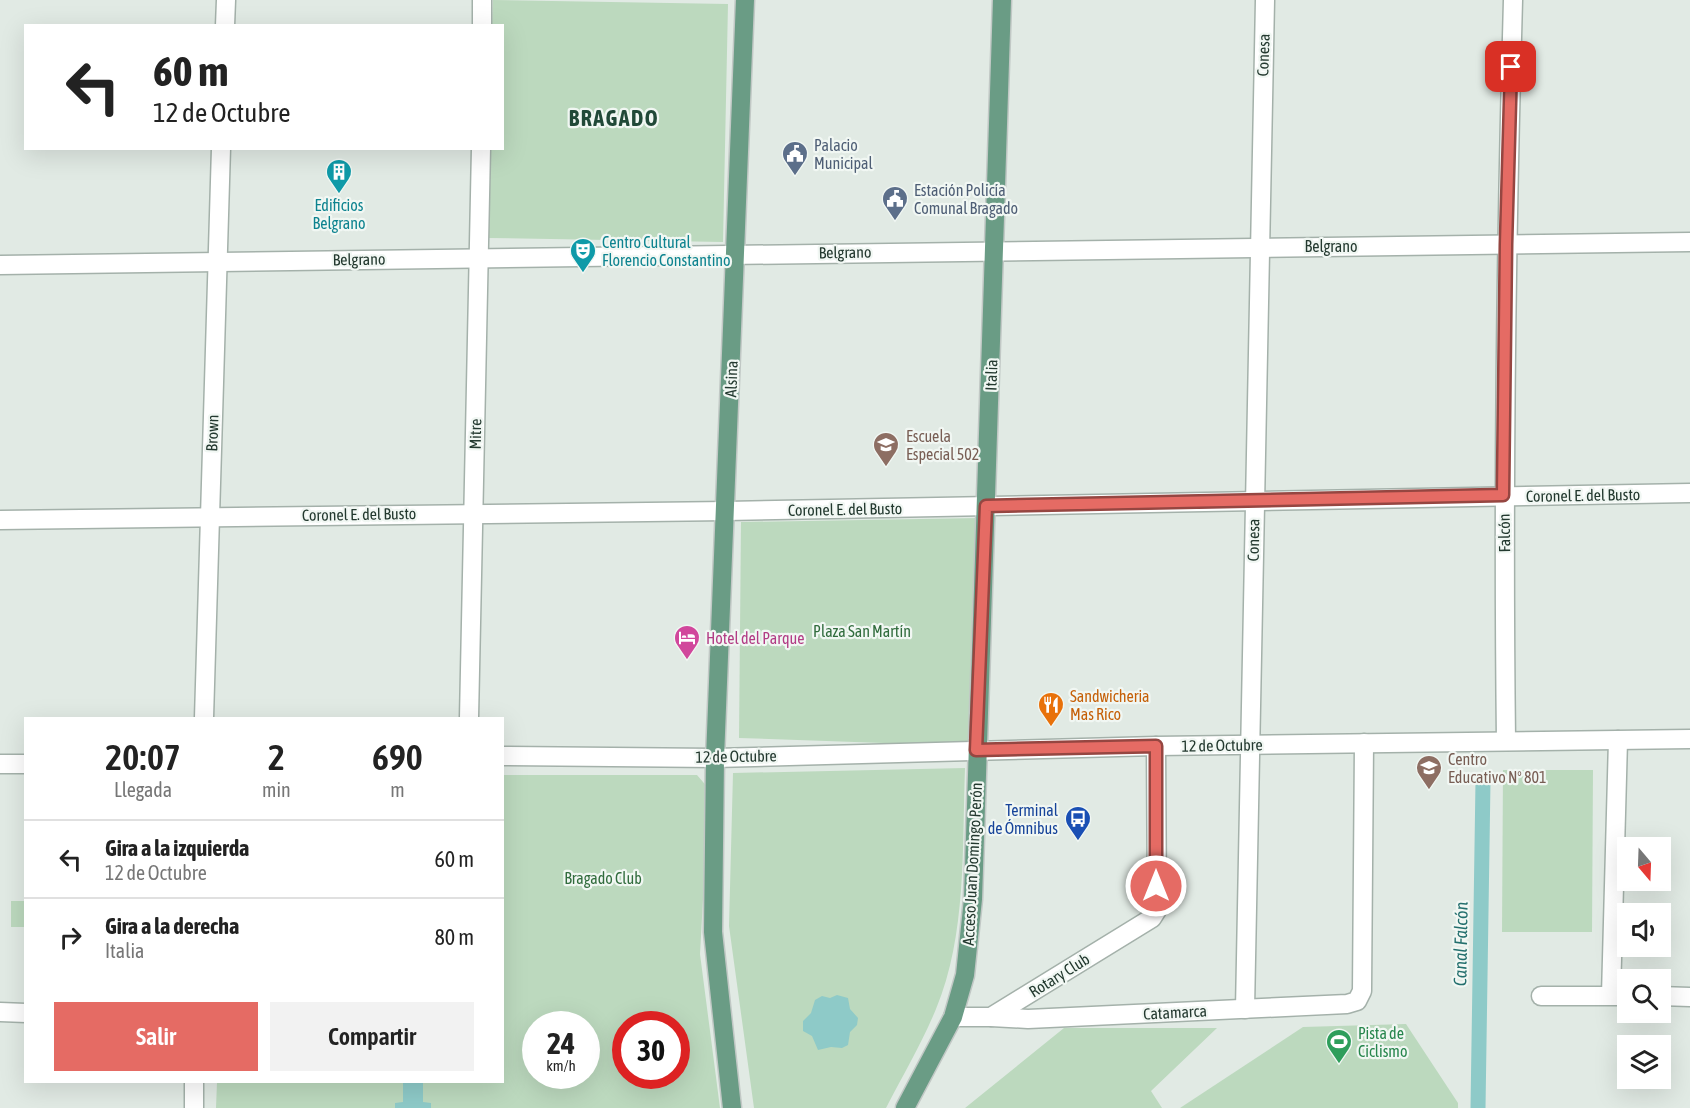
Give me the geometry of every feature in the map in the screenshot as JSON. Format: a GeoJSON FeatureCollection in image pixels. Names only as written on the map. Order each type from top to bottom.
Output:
{"type":"FeatureCollection","features":[{"type":"Feature","properties":{"kind":"main road","name":"Alsina"},"geometry":{"type":"LineString","coordinates":[[716,758],[745,0]]}},
{"type":"Feature","properties":{"kind":"main road","name":"Italia"},"geometry":{"type":"LineString","coordinates":[[976,750],[1002,0]]}},
{"type":"Feature","properties":{"kind":"main road","name":"Acceso Juan Domingo Perón"},"geometry":{"type":"LineString","coordinates":[[905,1108],[953,1017],[965,975],[974,899],[976,750]]}},
{"type":"Feature","properties":{"kind":"main road"},"geometry":{"type":"LineString","coordinates":[[716,758],[713,932],[732,1108]]}},
{"type":"Feature","properties":{"kind":"street"},"geometry":{"type":"LineString","coordinates":[[225,24],[226,0]]}},
{"type":"Feature","properties":{"kind":"street"},"geometry":{"type":"LineString","coordinates":[[482,24],[483,0]]}},
{"type":"Feature","properties":{"kind":"street","name":"Conesa"},"geometry":{"type":"LineString","coordinates":[[1245,1009],[1248,745],[1265,0]]}},
{"type":"Feature","properties":{"kind":"street","name":"Falcón"},"geometry":{"type":"LineString","coordinates":[[1506,741],[1503,495],[1506,244],[1513,0]]}},
{"type":"Feature","properties":{"kind":"street","name":"Brown"},"geometry":{"type":"LineString","coordinates":[[204,717],[221,150]]}},
{"type":"Feature","properties":{"kind":"street","name":"Mitre"},"geometry":{"type":"LineString","coordinates":[[469,717],[481,150]]}},
{"type":"Feature","properties":{"kind":"street","name":"Belgrano"},"geometry":{"type":"LineString","coordinates":[[0,265],[217,260],[1690,242]]}},
{"type":"Feature","properties":{"kind":"street","name":"Coronel E. del Busto"},"geometry":{"type":"LineString","coordinates":[[0,520],[727,511],[1690,493]]}},
{"type":"Feature","properties":{"kind":"street","name":"12 de Octubre"},"geometry":{"type":"LineString","coordinates":[[504,756],[716,758],[1156,746],[1690,739]]}},
{"type":"Feature","properties":{"kind":"street"},"geometry":{"type":"LineString","coordinates":[[1618,740],[1619,969]]}},
{"type":"Feature","properties":{"kind":"street","name":"Catamarca"},"geometry":{"type":"LineString","coordinates":[[991,1017],[1028,1018],[1245,1009],[1347,1004],[1357,1001],[1362,991],[1364,743]]}},
{"type":"Feature","properties":{"kind":"street","name":"Rotary Club"},"geometry":{"type":"LineString","coordinates":[[991,1017],[1152,918],[1156,910],[1156,746]]}},
{"type":"Feature","properties":{"kind":"street"},"geometry":{"type":"LineString","coordinates":[[0,764],[24,764]]}},
{"type":"Feature","properties":{"kind":"street"},"geometry":{"type":"LineString","coordinates":[[1541,996],[1617,996]]}},
{"type":"Feature","properties":{"kind":"street"},"geometry":{"type":"LineString","coordinates":[[1671,996],[1690,997]]}},
{"type":"Feature","properties":{"kind":"street"},"geometry":{"type":"LineString","coordinates":[[0,1012],[24,1012]]}},
{"type":"Feature","properties":{"kind":"street"},"geometry":{"type":"LineString","coordinates":[[953,1017],[991,1017]]}},
{"type":"Feature","properties":{"kind":"street"},"geometry":{"type":"LineString","coordinates":[[194,1083],[194,1108]]}},
{"type":"Feature","properties":{"kind":"green space"},"geometry":{"type":"Polygon","coordinates":[[[493,0],[728,4],[723,242],[488,238],[490,150],[504,150],[504,24],[492,24],[493,0]]]}},
{"type":"Feature","properties":{"kind":"green space","name":"Plaza San Martín"},"geometry":{"type":"Polygon","coordinates":[[[979,518],[969,746],[739,738],[741,522],[979,518]]]}},
{"type":"Feature","properties":{"kind":"green space"},"geometry":{"type":"Polygon","coordinates":[[[965,768],[961,890],[953,951],[936,1009],[919,1047],[886,1108],[754,1108],[729,926],[733,773],[965,768]]]}},
{"type":"Feature","properties":{"kind":"green space"},"geometry":{"type":"Polygon","coordinates":[[[1503,770],[1593,770],[1592,932],[1502,932],[1503,770]]]}},
{"type":"Feature","properties":{"kind":"green space","name":"Bragado Club"},"geometry":{"type":"Polygon","coordinates":[[[504,775],[697,775],[709,789],[700,954],[720,1108],[216,1108],[217,1083],[504,1083],[504,775]]]}},
{"type":"Feature","properties":{"kind":"green space"},"geometry":{"type":"Polygon","coordinates":[[[11,901],[24,901],[24,927],[11,927],[11,901]]]}},
{"type":"Feature","properties":{"kind":"green space","name":"Pista de Ciclismo"},"geometry":{"type":"Polygon","coordinates":[[[1406,1024],[1458,1103],[1458,1108],[1180,1108],[1303,1027],[1406,1024]]]}},
{"type":"Feature","properties":{"kind":"green space"},"geometry":{"type":"Polygon","coordinates":[[[1064,1028],[1217,1028],[1151,1091],[1162,1108],[965,1108],[1064,1028]]]}},
{"type":"Feature","properties":{"kind":"water"},"geometry":{"type":"Polygon","coordinates":[[[837,995],[848,998],[850,1009],[858,1018],[857,1025],[850,1032],[848,1045],[842,1048],[831,1047],[818,1050],[812,1036],[803,1031],[803,1021],[811,1013],[815,1000],[822,996],[830,998],[837,995]]]}},
{"type":"Feature","properties":{"kind":"water"},"geometry":{"type":"Polygon","coordinates":[[[403,1083],[423,1083],[423,1102],[431,1103],[431,1108],[395,1108],[395,1103],[403,1102],[403,1083]]]}},
{"type":"Feature","properties":{"kind":"waterway","name":"Canal Falcón"},"geometry":{"type":"LineString","coordinates":[[1478,1108],[1483,781]]}},
{"type":"Feature","properties":{"kind":"place","name":"Palacio Municipal"},"geometry":{"type":"Point","coordinates":[795,177]}},
{"type":"Feature","properties":{"kind":"place","name":"Edificios Belgrano"},"geometry":{"type":"Point","coordinates":[339,195]}},
{"type":"Feature","properties":{"kind":"place","name":"Estación Policía Comunal Bragado"},"geometry":{"type":"Point","coordinates":[895,222]}},
{"type":"Feature","properties":{"kind":"place","name":"Centro Cultural Florencio Constantino"},"geometry":{"type":"Point","coordinates":[583,274]}},
{"type":"Feature","properties":{"kind":"place","name":"Escuela Especial 502"},"geometry":{"type":"Point","coordinates":[886,468]}},
{"type":"Feature","properties":{"kind":"place","name":"Hotel del Parque"},"geometry":{"type":"Point","coordinates":[687,661]}},
{"type":"Feature","properties":{"kind":"place","name":"Sandwicheria Mas Rico"},"geometry":{"type":"Point","coordinates":[1051,728]}},
{"type":"Feature","properties":{"kind":"place","name":"Centro Educativo N° 801"},"geometry":{"type":"Point","coordinates":[1429,791]}},
{"type":"Feature","properties":{"kind":"place","name":"Terminal de Ómnibus"},"geometry":{"type":"Point","coordinates":[1078,842]}},
{"type":"Feature","properties":{"kind":"place","name":"Pista de Ciclismo"},"geometry":{"type":"Point","coordinates":[1339,1065]}},
{"type":"Feature","properties":{"kind":"district","name":"BRAGADO"},"geometry":{"type":"Point","coordinates":[614,118]}},
{"type":"Feature","properties":{"kind":"route"},"geometry":{"type":"LineString","coordinates":[[1156,886],[1156,746],[976,750],[986,506],[1503,495],[1511,67]]}}]}
